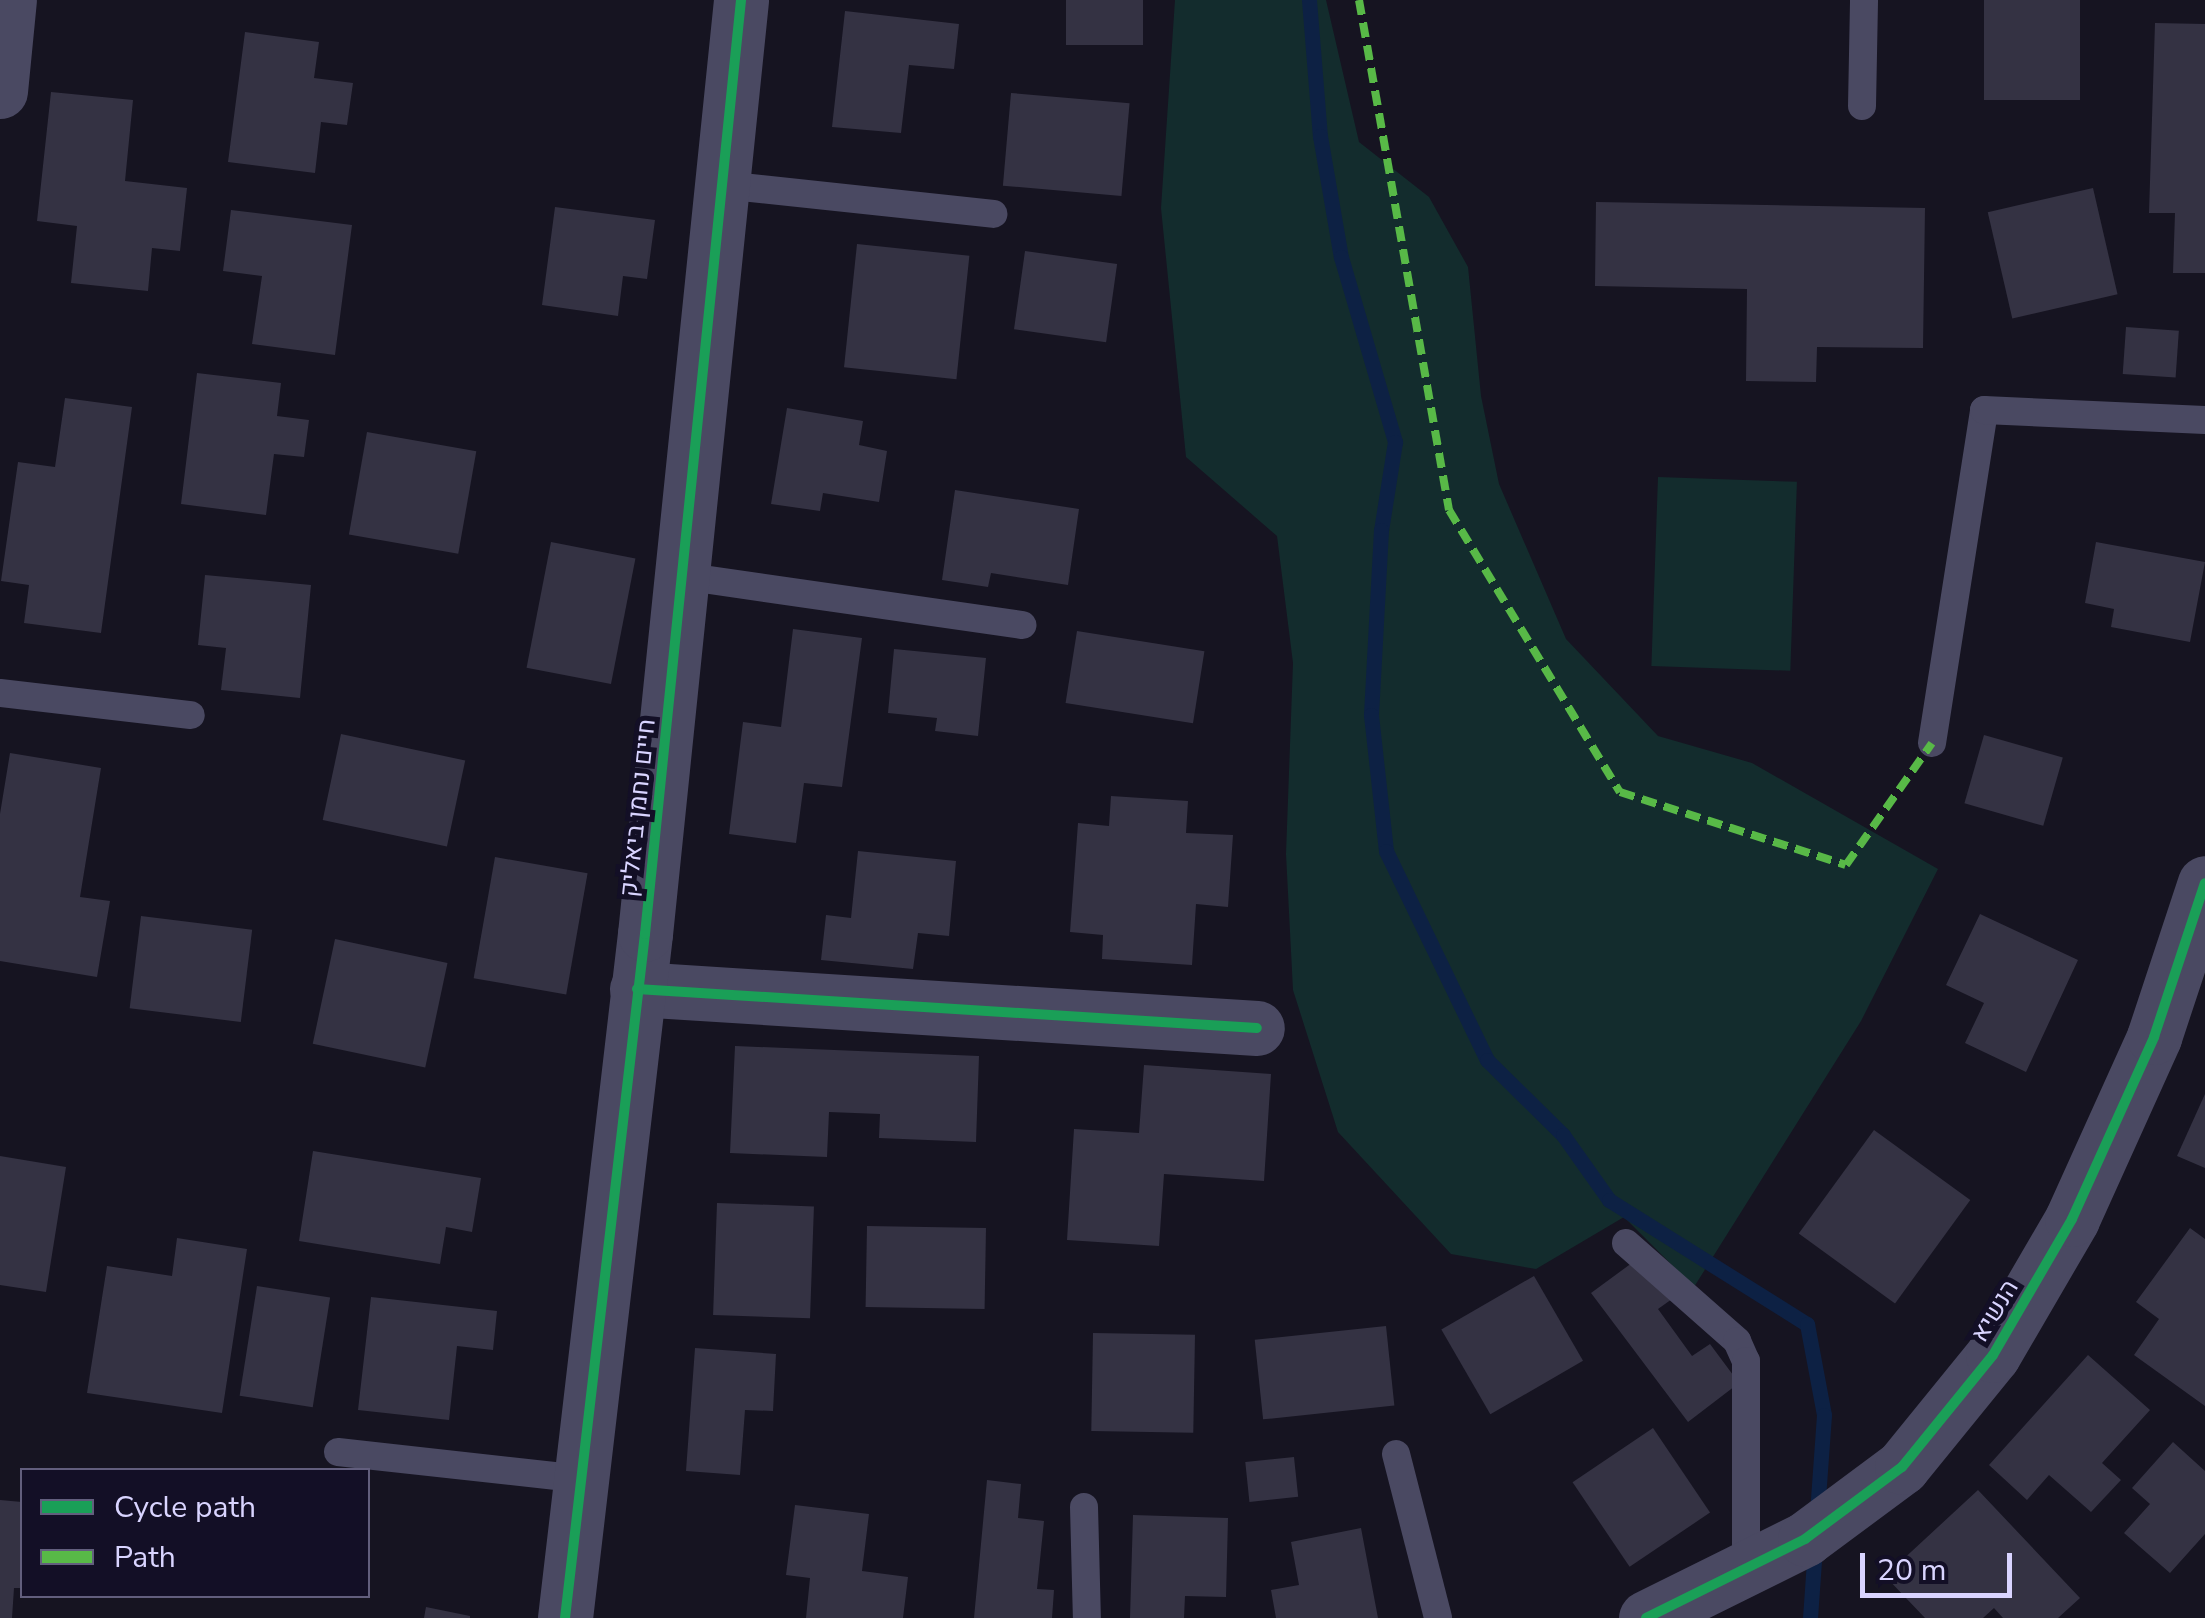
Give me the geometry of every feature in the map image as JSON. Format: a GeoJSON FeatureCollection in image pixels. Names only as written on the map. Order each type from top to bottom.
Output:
{"type":"FeatureCollection","features":[{"type":"Feature","properties":{"kind":"street"},"geometry":{"type":"LineString","coordinates":[[0,91],[9,0]]}},
{"type":"Feature","properties":{"kind":"street","name":"חיים נחמן ביאליק"},"geometry":{"type":"LineString","coordinates":[[565,1618],[638,989],[741,0]]}},
{"type":"Feature","properties":{"kind":"street","name":"הנשיא"},"geometry":{"type":"LineString","coordinates":[[1646,1618],[1804,1540],[1902,1467],[1993,1355],[2072,1219],[2130,1092],[2205,883]]}},
{"type":"Feature","properties":{"kind":"street"},"geometry":{"type":"LineString","coordinates":[[638,989],[1257,1028]]}},
{"type":"Feature","properties":{"kind":"lane"},"geometry":{"type":"LineString","coordinates":[[1862,106],[1864,0]]}},
{"type":"Feature","properties":{"kind":"lane"},"geometry":{"type":"LineString","coordinates":[[722,185],[994,214]]}},
{"type":"Feature","properties":{"kind":"lane"},"geometry":{"type":"LineString","coordinates":[[1932,743],[1984,410],[2205,420]]}},
{"type":"Feature","properties":{"kind":"lane"},"geometry":{"type":"LineString","coordinates":[[682,576],[1022,625]]}},
{"type":"Feature","properties":{"kind":"lane"},"geometry":{"type":"LineString","coordinates":[[0,693],[192,715]]}},
{"type":"Feature","properties":{"kind":"lane"},"geometry":{"type":"LineString","coordinates":[[1626,1242],[1737,1341],[1746,1361],[1746,1568]]}},
{"type":"Feature","properties":{"kind":"lane"},"geometry":{"type":"LineString","coordinates":[[338,1452],[584,1479]]}},
{"type":"Feature","properties":{"kind":"lane"},"geometry":{"type":"LineString","coordinates":[[1396,1454],[1438,1618]]}},
{"type":"Feature","properties":{"kind":"lane"},"geometry":{"type":"LineString","coordinates":[[1084,1508],[1087,1618]]}},
{"type":"Feature","properties":{"kind":"green space"},"geometry":{"type":"Polygon","coordinates":[[[1175,0],[1326,0],[1359,142],[1429,197],[1468,267],[1481,396],[1499,484],[1566,639],[1658,736],[1752,763],[1938,869],[1861,1021],[1694,1287],[1624,1217],[1536,1269],[1451,1254],[1338,1132],[1293,990],[1286,854],[1293,663],[1277,536],[1186,457],[1161,208],[1175,0]]]}},
{"type":"Feature","properties":{"kind":"green space"},"geometry":{"type":"Polygon","coordinates":[[[1658,477],[1797,482],[1790,671],[1651,666],[1658,477]]]}},
{"type":"Feature","properties":{"kind":"building"},"geometry":{"type":"Polygon","coordinates":[[[1066,0],[1143,0],[1143,45],[1066,45],[1066,0]]]}},
{"type":"Feature","properties":{"kind":"building"},"geometry":{"type":"Polygon","coordinates":[[[1984,0],[2080,0],[2080,100],[1984,100],[1984,0]]]}},
{"type":"Feature","properties":{"kind":"building"},"geometry":{"type":"Polygon","coordinates":[[[845,11],[959,24],[954,69],[909,65],[901,133],[832,127],[845,11]]]}},
{"type":"Feature","properties":{"kind":"building"},"geometry":{"type":"Polygon","coordinates":[[[2155,23],[2205,24],[2205,273],[2173,273],[2175,213],[2149,213],[2155,23]]]}},
{"type":"Feature","properties":{"kind":"building"},"geometry":{"type":"Polygon","coordinates":[[[245,32],[319,42],[314,78],[353,83],[347,125],[321,122],[315,173],[228,162],[245,32]]]}},
{"type":"Feature","properties":{"kind":"building"},"geometry":{"type":"Polygon","coordinates":[[[51,92],[133,100],[125,181],[187,188],[180,251],[152,248],[148,291],[71,283],[77,226],[37,221],[51,92]]]}},
{"type":"Feature","properties":{"kind":"building"},"geometry":{"type":"Polygon","coordinates":[[[1011,93],[1130,103],[1121,196],[1003,186],[1011,93]]]}},
{"type":"Feature","properties":{"kind":"building"},"geometry":{"type":"Polygon","coordinates":[[[2093,188],[2118,294],[2012,319],[1988,212],[2093,188]]]}},
{"type":"Feature","properties":{"kind":"building"},"geometry":{"type":"Polygon","coordinates":[[[1596,202],[1925,208],[1923,348],[1817,347],[1816,382],[1746,381],[1747,289],[1595,286],[1596,202]]]}},
{"type":"Feature","properties":{"kind":"building"},"geometry":{"type":"Polygon","coordinates":[[[555,207],[655,220],[647,279],[623,276],[618,316],[542,305],[555,207]]]}},
{"type":"Feature","properties":{"kind":"building"},"geometry":{"type":"Polygon","coordinates":[[[231,210],[352,225],[335,355],[252,344],[262,276],[223,271],[231,210]]]}},
{"type":"Feature","properties":{"kind":"building"},"geometry":{"type":"Polygon","coordinates":[[[857,244],[969,256],[956,379],[844,367],[857,244]]]}},
{"type":"Feature","properties":{"kind":"building"},"geometry":{"type":"Polygon","coordinates":[[[1025,251],[1117,264],[1106,342],[1014,329],[1025,251]]]}},
{"type":"Feature","properties":{"kind":"building"},"geometry":{"type":"Polygon","coordinates":[[[2126,327],[2179,331],[2176,378],[2123,374],[2126,327]]]}},
{"type":"Feature","properties":{"kind":"building"},"geometry":{"type":"Polygon","coordinates":[[[197,373],[281,383],[277,416],[309,420],[304,457],[274,454],[266,515],[181,504],[197,373]]]}},
{"type":"Feature","properties":{"kind":"building"},"geometry":{"type":"Polygon","coordinates":[[[65,398],[132,407],[101,633],[24,623],[29,585],[1,581],[18,462],[55,467],[65,398]]]}},
{"type":"Feature","properties":{"kind":"building"},"geometry":{"type":"Polygon","coordinates":[[[787,408],[863,421],[859,445],[887,451],[879,502],[823,493],[820,511],[771,504],[787,408]]]}},
{"type":"Feature","properties":{"kind":"building"},"geometry":{"type":"Polygon","coordinates":[[[367,432],[476,451],[458,554],[349,534],[367,432]]]}},
{"type":"Feature","properties":{"kind":"building"},"geometry":{"type":"Polygon","coordinates":[[[955,490],[1079,509],[1068,585],[991,573],[988,587],[942,580],[955,490]]]}},
{"type":"Feature","properties":{"kind":"building"},"geometry":{"type":"Polygon","coordinates":[[[551,542],[635,558],[611,684],[527,668],[551,542]]]}},
{"type":"Feature","properties":{"kind":"building"},"geometry":{"type":"Polygon","coordinates":[[[2096,542],[2205,562],[2190,642],[2111,627],[2114,609],[2085,603],[2096,542]]]}},
{"type":"Feature","properties":{"kind":"building"},"geometry":{"type":"Polygon","coordinates":[[[205,575],[311,585],[300,698],[221,690],[226,648],[198,645],[205,575]]]}},
{"type":"Feature","properties":{"kind":"building"},"geometry":{"type":"Polygon","coordinates":[[[793,629],[862,638],[842,787],[804,783],[796,843],[729,834],[743,722],[781,727],[793,629]]]}},
{"type":"Feature","properties":{"kind":"building"},"geometry":{"type":"Polygon","coordinates":[[[1077,631],[1204,651],[1193,723],[1066,703],[1077,631]]]}},
{"type":"Feature","properties":{"kind":"building"},"geometry":{"type":"Polygon","coordinates":[[[894,649],[986,658],[978,736],[935,731],[937,718],[888,713],[894,649]]]}},
{"type":"Feature","properties":{"kind":"building"},"geometry":{"type":"Polygon","coordinates":[[[341,734],[465,760],[447,846],[323,820],[341,734]]]}},
{"type":"Feature","properties":{"kind":"building"},"geometry":{"type":"Polygon","coordinates":[[[1984,735],[2063,758],[2043,826],[1964,803],[1984,735]]]}},
{"type":"Feature","properties":{"kind":"building"},"geometry":{"type":"Polygon","coordinates":[[[10,753],[101,768],[80,897],[110,901],[97,977],[0,961],[0,814],[10,753]]]}},
{"type":"Feature","properties":{"kind":"building"},"geometry":{"type":"Polygon","coordinates":[[[1111,796],[1188,801],[1186,833],[1233,835],[1228,907],[1196,904],[1192,965],[1102,959],[1103,935],[1070,932],[1078,823],[1109,826],[1111,796]]]}},
{"type":"Feature","properties":{"kind":"building"},"geometry":{"type":"Polygon","coordinates":[[[858,851],[956,861],[949,936],[918,933],[913,969],[821,960],[826,915],[851,918],[858,851]]]}},
{"type":"Feature","properties":{"kind":"building"},"geometry":{"type":"Polygon","coordinates":[[[495,857],[588,873],[566,994],[474,978],[495,857]]]}},
{"type":"Feature","properties":{"kind":"building"},"geometry":{"type":"Polygon","coordinates":[[[1980,914],[2078,960],[2026,1072],[1965,1043],[1984,1003],[1946,985],[1980,914]]]}},
{"type":"Feature","properties":{"kind":"building"},"geometry":{"type":"Polygon","coordinates":[[[141,916],[252,930],[241,1022],[130,1008],[141,916]]]}},
{"type":"Feature","properties":{"kind":"building"},"geometry":{"type":"Polygon","coordinates":[[[335,939],[447,963],[425,1068],[313,1044],[335,939]]]}},
{"type":"Feature","properties":{"kind":"building"},"geometry":{"type":"Polygon","coordinates":[[[735,1046],[979,1056],[976,1142],[879,1138],[880,1114],[829,1112],[827,1157],[730,1153],[735,1046]]]}},
{"type":"Feature","properties":{"kind":"building"},"geometry":{"type":"Polygon","coordinates":[[[1144,1065],[1271,1074],[1264,1181],[1164,1174],[1159,1246],[1067,1240],[1074,1129],[1139,1133],[1144,1065]]]}},
{"type":"Feature","properties":{"kind":"building"},"geometry":{"type":"Polygon","coordinates":[[[2205,1094],[2205,1168],[2177,1156],[2205,1094]]]}},
{"type":"Feature","properties":{"kind":"building"},"geometry":{"type":"Polygon","coordinates":[[[1874,1130],[1970,1200],[1895,1304],[1799,1234],[1874,1130]]]}},
{"type":"Feature","properties":{"kind":"building"},"geometry":{"type":"Polygon","coordinates":[[[313,1151],[481,1178],[472,1232],[446,1227],[440,1264],[299,1241],[313,1151]]]}},
{"type":"Feature","properties":{"kind":"building"},"geometry":{"type":"Polygon","coordinates":[[[0,1156],[66,1167],[46,1292],[0,1285],[0,1156]]]}},
{"type":"Feature","properties":{"kind":"building"},"geometry":{"type":"Polygon","coordinates":[[[717,1203],[814,1206],[810,1318],[713,1315],[717,1203]]]}},
{"type":"Feature","properties":{"kind":"building"},"geometry":{"type":"Polygon","coordinates":[[[867,1226],[986,1228],[985,1309],[866,1307],[867,1226]]]}},
{"type":"Feature","properties":{"kind":"building"},"geometry":{"type":"Polygon","coordinates":[[[2190,1228],[2205,1239],[2205,1406],[2134,1355],[2159,1319],[2136,1302],[2190,1228]]]}},
{"type":"Feature","properties":{"kind":"building"},"geometry":{"type":"Polygon","coordinates":[[[177,1238],[247,1249],[222,1413],[87,1393],[107,1266],[172,1276],[177,1238]]]}},
{"type":"Feature","properties":{"kind":"building"},"geometry":{"type":"Polygon","coordinates":[[[1640,1257],[1672,1299],[1658,1309],[1692,1356],[1710,1344],[1739,1383],[1688,1422],[1591,1293],[1640,1257]]]}},
{"type":"Feature","properties":{"kind":"building"},"geometry":{"type":"Polygon","coordinates":[[[1534,1276],[1583,1361],[1490,1414],[1441,1330],[1534,1276]]]}},
{"type":"Feature","properties":{"kind":"building"},"geometry":{"type":"Polygon","coordinates":[[[257,1286],[330,1298],[313,1407],[240,1396],[257,1286]]]}},
{"type":"Feature","properties":{"kind":"building"},"geometry":{"type":"Polygon","coordinates":[[[371,1297],[497,1311],[493,1350],[457,1346],[449,1420],[358,1410],[371,1297]]]}},
{"type":"Feature","properties":{"kind":"building"},"geometry":{"type":"Polygon","coordinates":[[[1386,1326],[1394,1406],[1263,1419],[1255,1340],[1386,1326]]]}},
{"type":"Feature","properties":{"kind":"building"},"geometry":{"type":"Polygon","coordinates":[[[1093,1333],[1195,1335],[1193,1433],[1091,1431],[1093,1333]]]}},
{"type":"Feature","properties":{"kind":"building"},"geometry":{"type":"Polygon","coordinates":[[[695,1348],[776,1354],[773,1411],[745,1410],[740,1475],[686,1471],[695,1348]]]}},
{"type":"Feature","properties":{"kind":"building"},"geometry":{"type":"Polygon","coordinates":[[[2088,1355],[2150,1410],[2102,1463],[2121,1480],[2091,1512],[2049,1475],[2027,1500],[1989,1465],[2088,1355]]]}},
{"type":"Feature","properties":{"kind":"building"},"geometry":{"type":"Polygon","coordinates":[[[1653,1428],[1710,1513],[1630,1567],[1573,1482],[1653,1428]]]}},
{"type":"Feature","properties":{"kind":"building"},"geometry":{"type":"Polygon","coordinates":[[[2173,1442],[2205,1471],[2205,1534],[2170,1573],[2124,1533],[2150,1504],[2132,1488],[2173,1442]]]}},
{"type":"Feature","properties":{"kind":"building"},"geometry":{"type":"Polygon","coordinates":[[[1294,1457],[1298,1497],[1249,1502],[1245,1462],[1294,1457]]]}},
{"type":"Feature","properties":{"kind":"building"},"geometry":{"type":"Polygon","coordinates":[[[987,1480],[1021,1484],[1018,1518],[1044,1521],[1037,1589],[1054,1590],[1052,1618],[974,1618],[987,1480]]]}},
{"type":"Feature","properties":{"kind":"building"},"geometry":{"type":"Polygon","coordinates":[[[1978,1490],[2080,1598],[2058,1618],[2003,1618],[1994,1608],[1983,1618],[1925,1618],[1885,1576],[1978,1490]]]}},
{"type":"Feature","properties":{"kind":"building"},"geometry":{"type":"Polygon","coordinates":[[[0,1500],[20,1502],[20,1588],[14,1588],[12,1618],[0,1618],[0,1500]]]}},
{"type":"Feature","properties":{"kind":"building"},"geometry":{"type":"Polygon","coordinates":[[[795,1505],[869,1514],[862,1571],[908,1577],[903,1618],[806,1618],[810,1578],[786,1575],[795,1505]]]}},
{"type":"Feature","properties":{"kind":"building"},"geometry":{"type":"Polygon","coordinates":[[[1133,1515],[1228,1518],[1226,1597],[1185,1596],[1184,1618],[1130,1618],[1133,1515]]]}},
{"type":"Feature","properties":{"kind":"building"},"geometry":{"type":"Polygon","coordinates":[[[1361,1528],[1378,1618],[1276,1618],[1271,1590],[1299,1585],[1291,1542],[1361,1528]]]}},
{"type":"Feature","properties":{"kind":"building"},"geometry":{"type":"Polygon","coordinates":[[[426,1607],[470,1616],[470,1618],[424,1618],[426,1607]]]}},
{"type":"Feature","properties":{"kind":"waterway"},"geometry":{"type":"LineString","coordinates":[[1309,0],[1320,136],[1341,257],[1395,442],[1381,530],[1371,715],[1386,851],[1487,1060],[1563,1135],[1609,1200],[1807,1324],[1824,1415],[1817,1513]]}},
{"type":"Feature","properties":{"kind":"waterway"},"geometry":{"type":"LineString","coordinates":[[1810,1618],[1815,1546]]}},
{"type":"Feature","properties":{"kind":"marked path"},"geometry":{"type":"LineString","coordinates":[[1359,0],[1449,510],[1620,792],[1846,865],[1932,743]]}},
{"type":"Feature","properties":{"kind":"cycle path"},"geometry":{"type":"LineString","coordinates":[[565,1618],[645,934],[741,0]]}},
{"type":"Feature","properties":{"kind":"cycle path"},"geometry":{"type":"LineString","coordinates":[[1646,1618],[1805,1539],[1902,1467],[1993,1355],[2072,1219],[2154,1037],[2205,883]]}},
{"type":"Feature","properties":{"kind":"cycle path"},"geometry":{"type":"LineString","coordinates":[[637,989],[1257,1028]]}}]}
